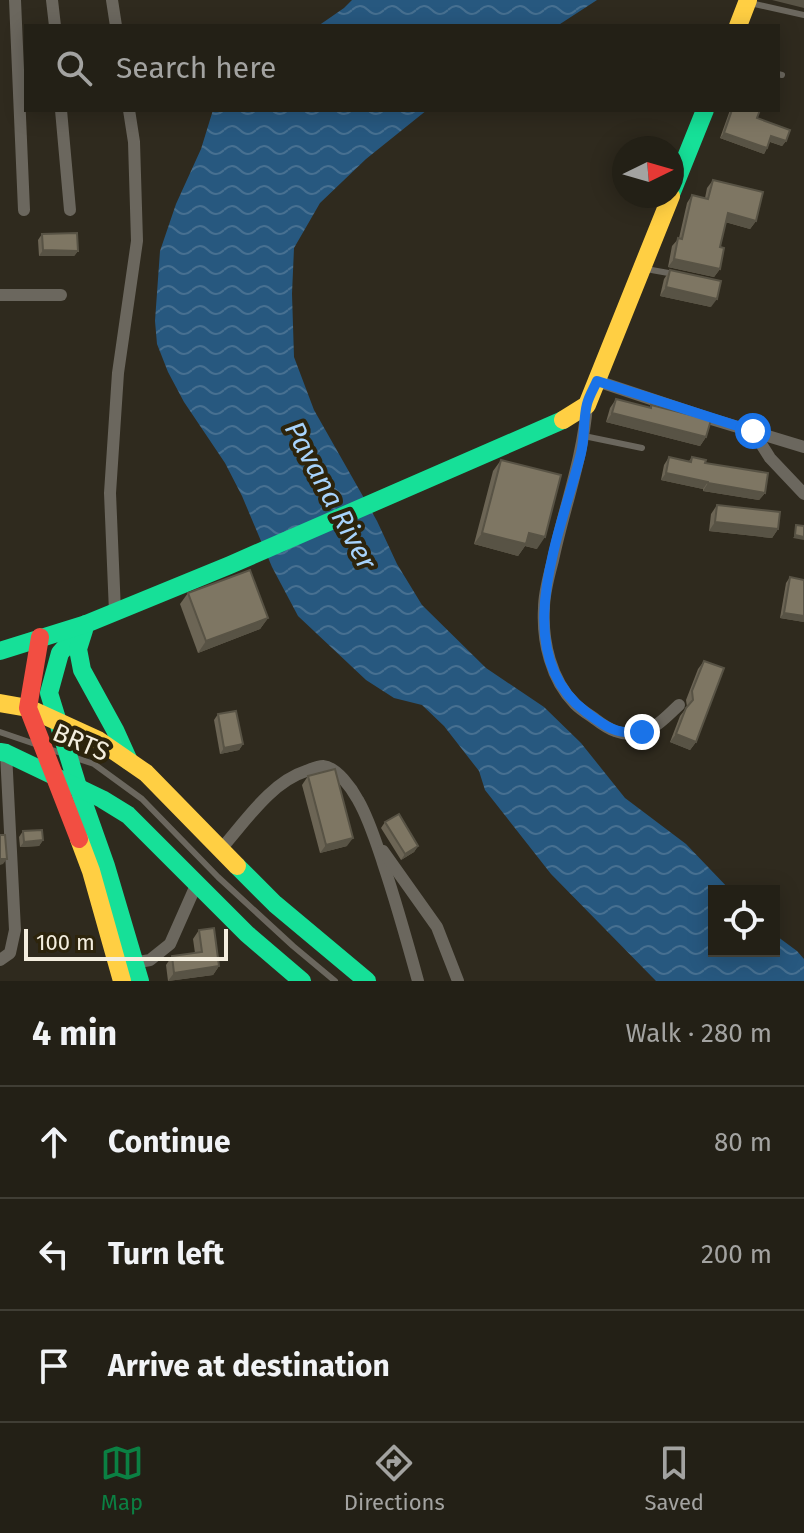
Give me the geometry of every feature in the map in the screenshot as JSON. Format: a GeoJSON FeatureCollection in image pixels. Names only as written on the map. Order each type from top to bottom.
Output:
{"type":"FeatureCollection","features":[{"type":"Feature","properties":{"kind":"main road"},"geometry":{"type":"LineString","coordinates":[[739,24],[748,1]]}},
{"type":"Feature","properties":{"kind":"main road"},"geometry":{"type":"LineString","coordinates":[[684,162],[704,112]]}},
{"type":"Feature","properties":{"kind":"main road"},"geometry":{"type":"LineString","coordinates":[[0,651],[86,624],[230,565],[559,423],[587,405],[666,208]]}},
{"type":"Feature","properties":{"kind":"main road"},"geometry":{"type":"LineString","coordinates":[[86,624],[60,653],[49,693],[106,866],[128,973]]}},
{"type":"Feature","properties":{"kind":"main road"},"geometry":{"type":"LineString","coordinates":[[86,624],[78,649],[82,670],[129,761]]}},
{"type":"Feature","properties":{"kind":"main road"},"geometry":{"type":"LineString","coordinates":[[40,637],[28,708],[128,973]]}},
{"type":"Feature","properties":{"kind":"main road"},"geometry":{"type":"LineString","coordinates":[[0,703],[28,708],[98,740],[146,773],[275,904],[367,981]]}},
{"type":"Feature","properties":{"kind":"main road"},"geometry":{"type":"LineString","coordinates":[[3,752],[102,799],[128,815],[247,934],[302,981]]}},
{"type":"Feature","properties":{"kind":"street"},"geometry":{"type":"LineString","coordinates":[[15,0],[24,210]]}},
{"type":"Feature","properties":{"kind":"street"},"geometry":{"type":"LineString","coordinates":[[52,0],[55,24]]}},
{"type":"Feature","properties":{"kind":"street"},"geometry":{"type":"LineString","coordinates":[[112,0],[116,24]]}},
{"type":"Feature","properties":{"kind":"street"},"geometry":{"type":"LineString","coordinates":[[61,112],[70,210]]}},
{"type":"Feature","properties":{"kind":"street"},"geometry":{"type":"LineString","coordinates":[[115,612],[110,493],[118,373],[137,241],[134,142],[129,112]]}},
{"type":"Feature","properties":{"kind":"street"},"geometry":{"type":"LineString","coordinates":[[0,295],[61,295]]}},
{"type":"Feature","properties":{"kind":"street"},"geometry":{"type":"LineString","coordinates":[[597,381],[804,447]]}},
{"type":"Feature","properties":{"kind":"street"},"geometry":{"type":"LineString","coordinates":[[587,405],[584,436],[545,595],[544,627],[550,661],[574,703],[604,726],[621,734],[642,732],[654,727],[679,705]]}},
{"type":"Feature","properties":{"kind":"street"},"geometry":{"type":"LineString","coordinates":[[753,431],[770,458],[804,494]]}},
{"type":"Feature","properties":{"kind":"street"},"geometry":{"type":"LineString","coordinates":[[0,960],[10,953],[15,930],[3,752]]}},
{"type":"Feature","properties":{"kind":"street"},"geometry":{"type":"LineString","coordinates":[[221,849],[284,781],[321,766],[330,768],[358,799],[395,901],[418,981]]}},
{"type":"Feature","properties":{"kind":"street"},"geometry":{"type":"LineString","coordinates":[[374,838],[437,927],[458,981]]}},
{"type":"Feature","properties":{"kind":"street"},"geometry":{"type":"LineString","coordinates":[[128,973],[170,944],[197,883]]}},
{"type":"Feature","properties":{"kind":"lane"},"geometry":{"type":"LineString","coordinates":[[748,1],[804,15]]}},
{"type":"Feature","properties":{"kind":"lane"},"geometry":{"type":"LineString","coordinates":[[642,268],[688,277]]}},
{"type":"Feature","properties":{"kind":"lane"},"geometry":{"type":"LineString","coordinates":[[584,436],[642,448]]}},
{"type":"Feature","properties":{"kind":"lane","name":"BRTS"},"geometry":{"type":"LineString","coordinates":[[0,732],[94,764],[142,799],[218,877],[335,981]]}},
{"type":"Feature","properties":{"kind":"water"},"geometry":{"type":"Polygon","coordinates":[[[352,0],[597,0],[560,24],[321,24],[352,0]]]}},
{"type":"Feature","properties":{"kind":"water","name":"Pavana River"},"geometry":{"type":"Polygon","coordinates":[[[212,112],[425,112],[366,159],[320,203],[294,248],[294,357],[314,410],[422,605],[486,668],[544,707],[581,743],[625,798],[686,844],[725,885],[708,885],[708,957],[780,957],[780,938],[804,959],[804,981],[656,981],[551,874],[485,790],[479,771],[444,726],[422,705],[394,698],[366,680],[298,616],[225,463],[184,402],[157,344],[155,321],[160,251],[176,204],[201,149],[212,112]]]}},
{"type":"Feature","properties":{"kind":"building"},"geometry":{"type":"Polygon","coordinates":[[[731,112],[759,112],[757,118],[790,130],[786,141],[771,136],[767,148],[724,133],[731,112]]]}},
{"type":"Feature","properties":{"kind":"building"},"geometry":{"type":"Polygon","coordinates":[[[713,180],[763,192],[756,221],[728,213],[720,247],[724,248],[720,269],[674,259],[692,195],[708,199],[713,180]]]}},
{"type":"Feature","properties":{"kind":"building"},"geometry":{"type":"Polygon","coordinates":[[[77,233],[78,251],[43,250],[42,234],[77,233]]]}},
{"type":"Feature","properties":{"kind":"building"},"geometry":{"type":"Polygon","coordinates":[[[670,270],[721,281],[717,299],[666,287],[670,270]]]}},
{"type":"Feature","properties":{"kind":"building"},"geometry":{"type":"Polygon","coordinates":[[[616,399],[711,420],[706,437],[612,413],[616,399]]]}},
{"type":"Feature","properties":{"kind":"building"},"geometry":{"type":"Polygon","coordinates":[[[669,457],[691,462],[692,457],[706,460],[705,463],[768,473],[765,493],[666,473],[669,457]]]}},
{"type":"Feature","properties":{"kind":"building"},"geometry":{"type":"Polygon","coordinates":[[[501,460],[561,475],[545,537],[529,533],[526,544],[482,533],[501,460]]]}},
{"type":"Feature","properties":{"kind":"building"},"geometry":{"type":"Polygon","coordinates":[[[717,505],[780,512],[778,529],[715,522],[717,505]]]}},
{"type":"Feature","properties":{"kind":"building"},"geometry":{"type":"Polygon","coordinates":[[[796,525],[804,526],[804,537],[795,535],[796,525]]]}},
{"type":"Feature","properties":{"kind":"building"},"geometry":{"type":"Polygon","coordinates":[[[250,570],[268,618],[206,641],[188,593],[250,570]]]}},
{"type":"Feature","properties":{"kind":"building"},"geometry":{"type":"Polygon","coordinates":[[[790,577],[804,580],[804,616],[784,613],[790,577]]]}},
{"type":"Feature","properties":{"kind":"building"},"geometry":{"type":"Polygon","coordinates":[[[704,661],[724,668],[696,742],[676,734],[686,708],[693,700],[692,691],[704,661]]]}},
{"type":"Feature","properties":{"kind":"building"},"geometry":{"type":"Polygon","coordinates":[[[236,711],[243,744],[224,748],[218,714],[236,711]]]}},
{"type":"Feature","properties":{"kind":"building"},"geometry":{"type":"Polygon","coordinates":[[[335,769],[353,838],[326,845],[308,776],[335,769]]]}},
{"type":"Feature","properties":{"kind":"building"},"geometry":{"type":"Polygon","coordinates":[[[399,814],[418,846],[405,854],[385,822],[399,814]]]}},
{"type":"Feature","properties":{"kind":"building"},"geometry":{"type":"Polygon","coordinates":[[[42,830],[43,840],[24,842],[23,831],[42,830]]]}},
{"type":"Feature","properties":{"kind":"building"},"geometry":{"type":"Polygon","coordinates":[[[0,835],[5,835],[7,859],[0,859],[0,835]]]}},
{"type":"Feature","properties":{"kind":"building"},"geometry":{"type":"Polygon","coordinates":[[[214,928],[219,966],[174,973],[172,956],[202,952],[199,930],[214,928]]]}},
{"type":"Feature","properties":{"kind":"traffic: fast"},"geometry":{"type":"LineString","coordinates":[[684,162],[704,112]]}},
{"type":"Feature","properties":{"kind":"traffic: fast"},"geometry":{"type":"LineString","coordinates":[[0,651],[86,624],[230,565],[563,420]]}},
{"type":"Feature","properties":{"kind":"traffic: fast"},"geometry":{"type":"LineString","coordinates":[[86,624],[60,653],[49,693],[140,981]]}},
{"type":"Feature","properties":{"kind":"traffic: fast"},"geometry":{"type":"LineString","coordinates":[[84,630],[78,649],[82,670],[129,761]]}},
{"type":"Feature","properties":{"kind":"traffic: fast"},"geometry":{"type":"LineString","coordinates":[[0,752],[102,799],[128,815],[247,934],[302,981]]}},
{"type":"Feature","properties":{"kind":"traffic: fast"},"geometry":{"type":"LineString","coordinates":[[237,866],[275,904],[367,981]]}},
{"type":"Feature","properties":{"kind":"traffic: slow"},"geometry":{"type":"LineString","coordinates":[[739,24],[748,0]]}},
{"type":"Feature","properties":{"kind":"traffic: slow"},"geometry":{"type":"LineString","coordinates":[[563,420],[587,405],[666,208]]}},
{"type":"Feature","properties":{"kind":"traffic: slow"},"geometry":{"type":"LineString","coordinates":[[0,703],[28,708],[98,740],[146,773],[237,866]]}},
{"type":"Feature","properties":{"kind":"traffic: slow"},"geometry":{"type":"LineString","coordinates":[[79,839],[122,981]]}},
{"type":"Feature","properties":{"kind":"traffic: jam"},"geometry":{"type":"LineString","coordinates":[[40,637],[28,708],[79,839]]}},
{"type":"Feature","properties":{"kind":"route"},"geometry":{"type":"LineString","coordinates":[[642,732],[621,734],[604,726],[574,703],[550,661],[544,627],[545,595],[581,451],[587,405],[597,381],[753,431]]}}]}
